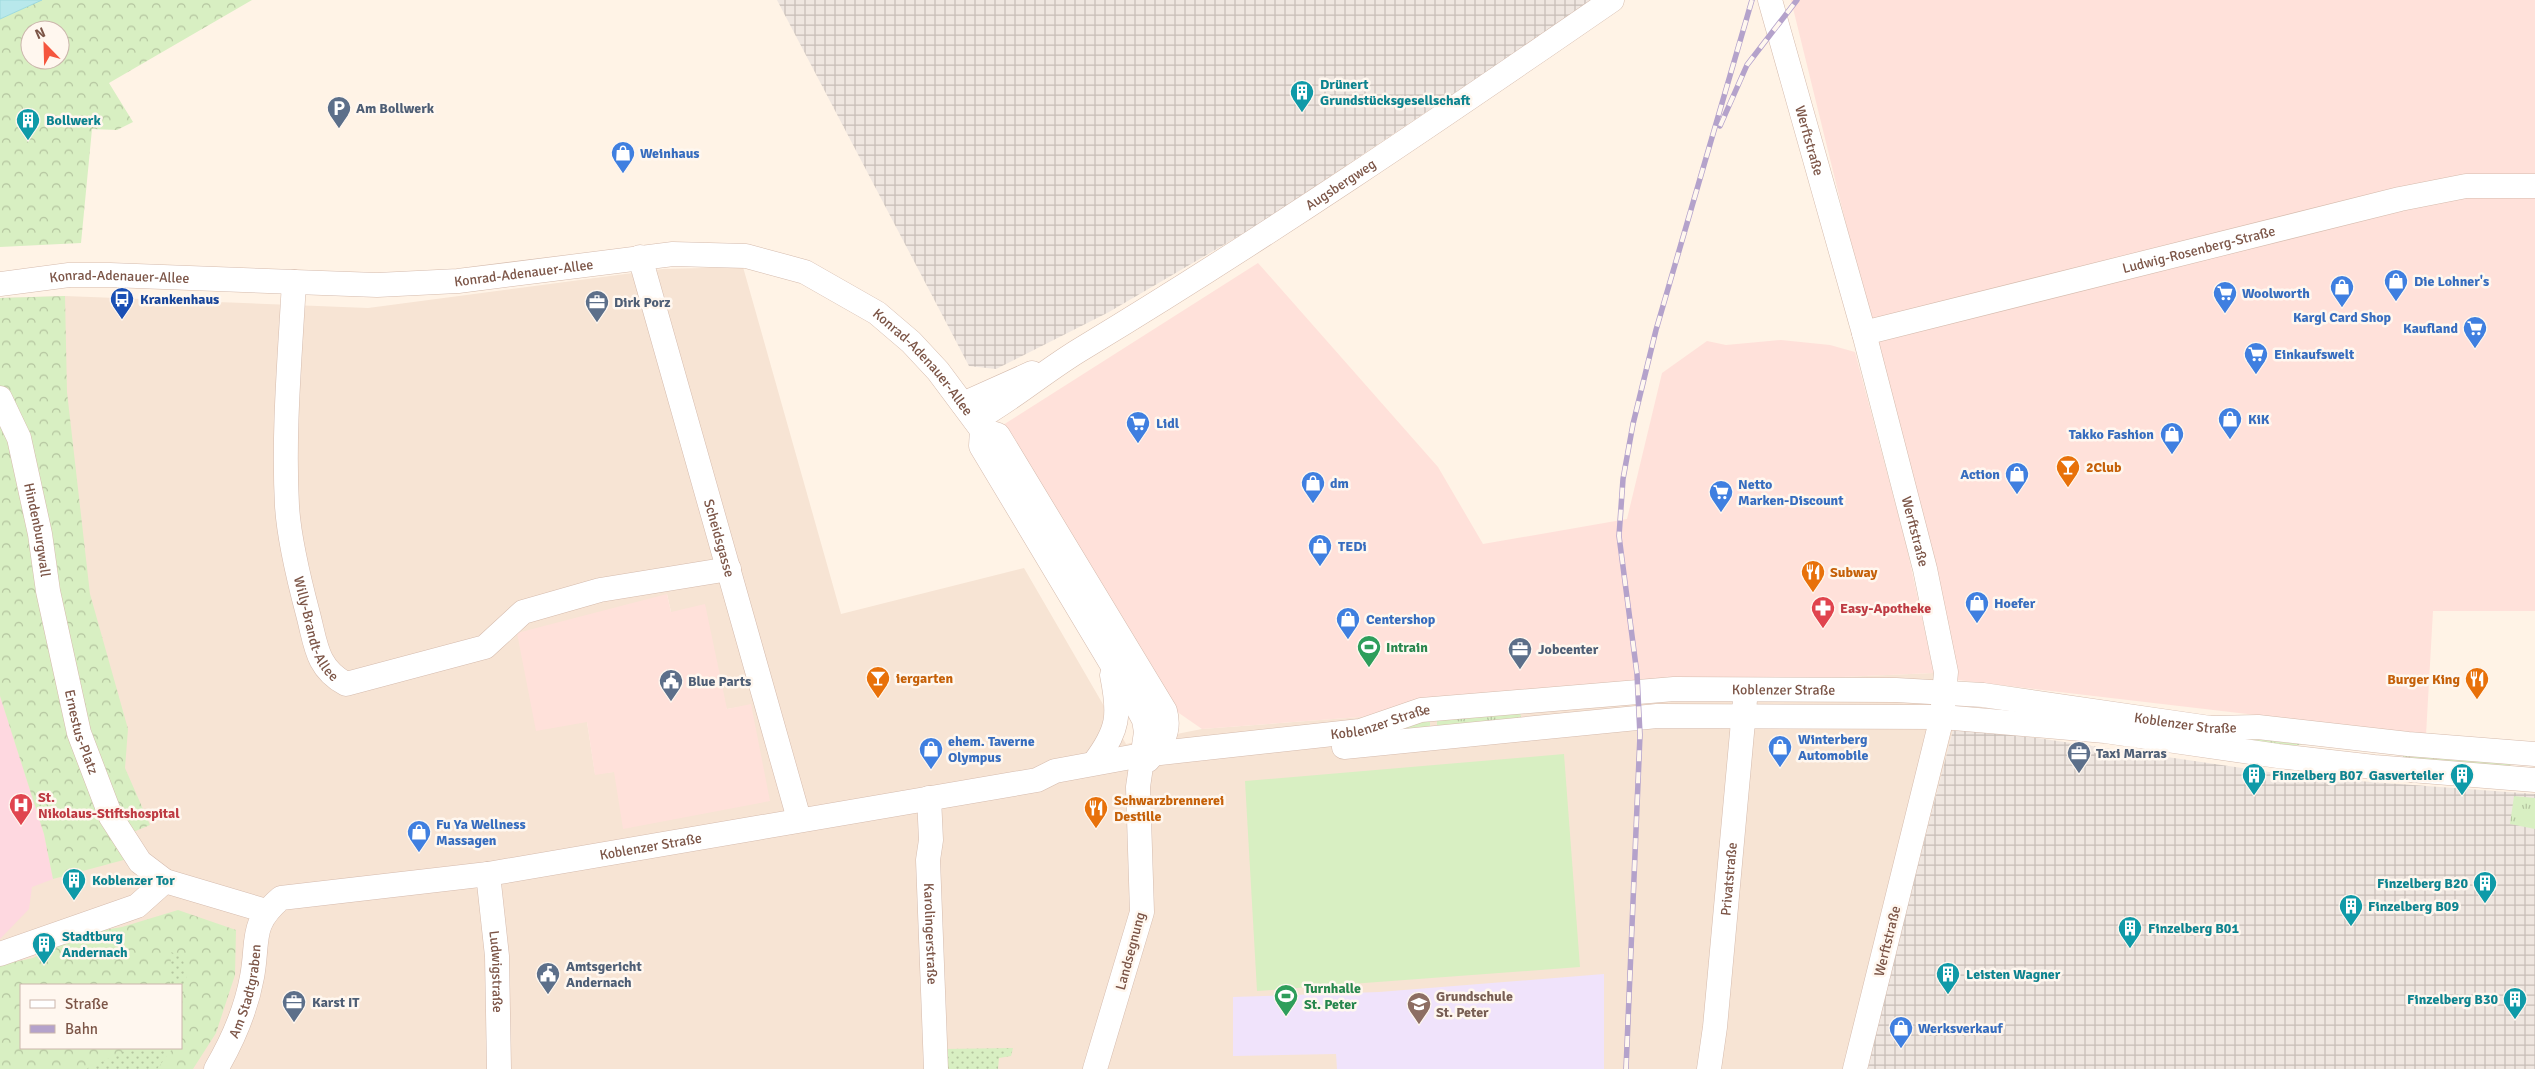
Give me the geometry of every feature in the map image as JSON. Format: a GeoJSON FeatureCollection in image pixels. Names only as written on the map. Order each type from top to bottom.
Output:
{"type":"FeatureCollection","features":[{"type":"Feature","properties":{"kind":"street","name":"Augsbergweg"},"geometry":{"type":"LineString","coordinates":[[973,418],[993,389],[1064,360],[1319,201],[1612,0]]}},
{"type":"Feature","properties":{"kind":"street","name":"Werftstraße"},"geometry":{"type":"LineString","coordinates":[[1770,0],[1864,333],[1925,569],[1944,660],[1946,692],[1942,717],[1854,1069]]}},
{"type":"Feature","properties":{"kind":"street","name":"Ludwig-Rosenberg-Straße"},"geometry":{"type":"LineString","coordinates":[[1864,333],[2400,199],[2466,186],[2535,186]]}},
{"type":"Feature","properties":{"kind":"street","name":"Konrad-Adenauer-Allee"},"geometry":{"type":"LineString","coordinates":[[0,284],[69,275],[110,275],[377,285],[458,280],[672,254],[746,256],[804,272],[877,313],[911,342],[938,371],[973,418],[998,435],[1166,712],[1181,730],[1189,736],[1230,737],[1258,742]]}},
{"type":"Feature","properties":{"kind":"street","name":"Scheidsgasse"},"geometry":{"type":"LineString","coordinates":[[640,257],[799,819]]}},
{"type":"Feature","properties":{"kind":"street","name":"Willy-Brandt-Allee"},"geometry":{"type":"LineString","coordinates":[[294,282],[286,435],[287,508],[301,587],[321,664],[333,677],[346,684],[485,647],[523,612],[600,590],[728,569]]}},
{"type":"Feature","properties":{"kind":"street","name":"Hindenburgwall"},"geometry":{"type":"LineString","coordinates":[[0,398],[19,438],[40,534],[48,591],[63,663]]}},
{"type":"Feature","properties":{"kind":"street","name":"Konrad-Adenauer-Allee"},"geometry":{"type":"LineString","coordinates":[[973,418],[981,446],[1144,720],[1146,759]]}},
{"type":"Feature","properties":{"kind":"street","name":"Konrad-Adenauer-Allee"},"geometry":{"type":"LineString","coordinates":[[1094,763],[1109,742],[1117,722],[1117,698],[1109,661]]}},
{"type":"Feature","properties":{"kind":"street","name":"Ernestus-Platz"},"geometry":{"type":"LineString","coordinates":[[63,663],[79,733],[111,817],[140,862],[165,881],[266,911]]}},
{"type":"Feature","properties":{"kind":"street","name":"Koblenzer Straße"},"geometry":{"type":"LineString","coordinates":[[1038,780],[1055,783],[1146,759],[1258,742],[1360,731],[1411,712],[1427,709],[1639,691],[1746,689],[1946,692],[1996,696],[2210,728],[2258,727],[2408,744],[2535,754]]}},
{"type":"Feature","properties":{"kind":"street","name":"Privatstraße"},"geometry":{"type":"LineString","coordinates":[[1709,1069],[1715,1027],[1746,689]]}},
{"type":"Feature","properties":{"kind":"street"},"geometry":{"type":"LineString","coordinates":[[1146,759],[1167,731],[1166,712]]}},
{"type":"Feature","properties":{"kind":"street","name":"Koblenzer Straße"},"geometry":{"type":"LineString","coordinates":[[266,911],[281,898],[488,874],[799,819],[1038,780],[1055,771],[1094,763],[1673,716],[1942,717],[2095,730],[2278,756],[2365,766],[2535,780]]}},
{"type":"Feature","properties":{"kind":"street","name":"Landsegnung"},"geometry":{"type":"LineString","coordinates":[[1095,1069],[1142,912],[1138,787],[1146,759]]}},
{"type":"Feature","properties":{"kind":"street","name":"Karolingerstraße"},"geometry":{"type":"LineString","coordinates":[[929,798],[931,840],[928,860],[936,1069]]}},
{"type":"Feature","properties":{"kind":"street","name":"Ludwigstraße"},"geometry":{"type":"LineString","coordinates":[[488,874],[497,956],[499,1069]]}},
{"type":"Feature","properties":{"kind":"street"},"geometry":{"type":"LineString","coordinates":[[0,954],[137,906],[165,881]]}},
{"type":"Feature","properties":{"kind":"street","name":"Am Stadtgraben"},"geometry":{"type":"LineString","coordinates":[[216,1069],[239,1026],[252,977],[257,930],[266,911]]}},
{"type":"Feature","properties":{"kind":"shaded area"},"geometry":{"type":"Polygon","coordinates":[[[777,0],[1593,0],[1256,226],[1109,312],[996,369],[969,366],[777,0]]]}},
{"type":"Feature","properties":{"kind":"shaded area"},"geometry":{"type":"Polygon","coordinates":[[[1791,0],[2535,0],[2535,611],[2433,611],[2426,735],[1958,680],[1791,0]]]}},
{"type":"Feature","properties":{"kind":"shaded area"},"geometry":{"type":"Polygon","coordinates":[[[1258,263],[1438,467],[1483,544],[1627,519],[1662,373],[1707,341],[1726,345],[1781,340],[1830,345],[1855,352],[1906,544],[1934,673],[1608,687],[1374,716],[1202,729],[1176,711],[1003,425],[1258,263]]]}},
{"type":"Feature","properties":{"kind":"shaded area"},"geometry":{"type":"Polygon","coordinates":[[[743,267],[841,614],[1024,568],[1126,744],[1202,729],[1374,716],[1608,687],[1934,673],[1954,726],[1865,1069],[0,1069],[0,298],[65,296],[368,308],[663,269],[743,267]],[[667,594],[587,722],[595,774],[613,772],[751,705],[727,709],[671,612],[667,594]]]}},
{"type":"Feature","properties":{"kind":"shaded area"},"geometry":{"type":"Polygon","coordinates":[[[667,594],[671,612],[705,604],[727,709],[751,704],[770,801],[623,829],[614,772],[595,775],[587,722],[536,731],[517,633],[667,594]]]}},
{"type":"Feature","properties":{"kind":"shaded area","name":"St. Nikolaus-Stiftshospital"},"geometry":{"type":"Polygon","coordinates":[[[0,696],[44,834],[53,879],[32,887],[29,909],[0,939],[0,696]]]}},
{"type":"Feature","properties":{"kind":"shaded area"},"geometry":{"type":"Polygon","coordinates":[[[1954,726],[2304,777],[2535,794],[2535,1069],[1865,1069],[1954,726]]]}},
{"type":"Feature","properties":{"kind":"shaded area","name":"Grundschule St. Peter"},"geometry":{"type":"Polygon","coordinates":[[[1604,974],[1604,1069],[1337,1069],[1336,1054],[1233,1056],[1233,997],[1379,992],[1604,974]]]}},
{"type":"Feature","properties":{"kind":"green space"},"geometry":{"type":"Polygon","coordinates":[[[42,0],[252,0],[109,83],[133,122],[117,130],[92,129],[81,243],[0,247],[0,19],[42,0]]]}},
{"type":"Feature","properties":{"kind":"green space"},"geometry":{"type":"Polygon","coordinates":[[[65,296],[67,392],[90,594],[128,729],[125,768],[150,825],[119,838],[131,858],[53,879],[44,834],[0,696],[0,298],[65,296]]]}},
{"type":"Feature","properties":{"kind":"green space"},"geometry":{"type":"Polygon","coordinates":[[[1520,710],[1521,718],[1437,729],[1437,717],[1520,710]]]}},
{"type":"Feature","properties":{"kind":"green space"},"geometry":{"type":"Polygon","coordinates":[[[1430,719],[1430,731],[1396,734],[1395,728],[1430,719]]]}},
{"type":"Feature","properties":{"kind":"green space"},"geometry":{"type":"Polygon","coordinates":[[[2233,736],[2311,742],[2280,749],[2232,742],[2233,736]]]}},
{"type":"Feature","properties":{"kind":"green space"},"geometry":{"type":"Polygon","coordinates":[[[2409,753],[2511,762],[2509,772],[2394,762],[2409,753]]]}},
{"type":"Feature","properties":{"kind":"green space"},"geometry":{"type":"Polygon","coordinates":[[[1564,754],[1580,967],[1257,991],[1245,781],[1564,754]]]}},
{"type":"Feature","properties":{"kind":"green space"},"geometry":{"type":"Polygon","coordinates":[[[2514,796],[2535,798],[2535,829],[2510,824],[2514,796]]]}},
{"type":"Feature","properties":{"kind":"green space"},"geometry":{"type":"Polygon","coordinates":[[[178,910],[236,930],[235,975],[216,1033],[193,1069],[0,1069],[0,965],[33,958],[80,934],[122,927],[178,910]]]}},
{"type":"Feature","properties":{"kind":"green space"},"geometry":{"type":"Polygon","coordinates":[[[171,952],[182,957],[187,973],[182,1004],[182,984],[170,984],[171,952]]]}},
{"type":"Feature","properties":{"kind":"green space"},"geometry":{"type":"Polygon","coordinates":[[[1013,1048],[1011,1056],[999,1058],[998,1069],[945,1069],[943,1049],[1013,1048]]]}},
{"type":"Feature","properties":{"kind":"green space"},"geometry":{"type":"Polygon","coordinates":[[[129,1049],[172,1049],[157,1069],[86,1069],[129,1049]]]}},
{"type":"Feature","properties":{"kind":"water"},"geometry":{"type":"Polygon","coordinates":[[[0,0],[42,0],[0,19],[0,0]]]}},
{"type":"Feature","properties":{"kind":"railway"},"geometry":{"type":"LineString","coordinates":[[1626,1069],[1640,735],[1637,674],[1619,536],[1623,479],[1633,424],[1656,330],[1752,0]]}},
{"type":"Feature","properties":{"kind":"railway"},"geometry":{"type":"LineString","coordinates":[[1720,126],[1747,65],[1797,0]]}},
{"type":"Feature","properties":{"kind":"place","name":"Drünert Grundstücksgesellschaft"},"geometry":{"type":"Point","coordinates":[1302,113]}},
{"type":"Feature","properties":{"kind":"place","name":"Am Bollwerk"},"geometry":{"type":"Point","coordinates":[339,129]}},
{"type":"Feature","properties":{"kind":"place","name":"Bollwerk"},"geometry":{"type":"Point","coordinates":[28,141]}},
{"type":"Feature","properties":{"kind":"place","name":"Weinhaus"},"geometry":{"type":"Point","coordinates":[623,174]}},
{"type":"Feature","properties":{"kind":"place","name":"Die Lohner's"},"geometry":{"type":"Point","coordinates":[2396,302]}},
{"type":"Feature","properties":{"kind":"place","name":"Kargl Card Shop"},"geometry":{"type":"Point","coordinates":[2342,308]}},
{"type":"Feature","properties":{"kind":"place","name":"Woolworth"},"geometry":{"type":"Point","coordinates":[2225,314]}},
{"type":"Feature","properties":{"kind":"place","name":"Krankenhaus"},"geometry":{"type":"Point","coordinates":[122,320]}},
{"type":"Feature","properties":{"kind":"place","name":"Dirk Porz"},"geometry":{"type":"Point","coordinates":[597,323]}},
{"type":"Feature","properties":{"kind":"place","name":"Kaufland"},"geometry":{"type":"Point","coordinates":[2475,349]}},
{"type":"Feature","properties":{"kind":"place","name":"Einkaufswelt"},"geometry":{"type":"Point","coordinates":[2256,375]}},
{"type":"Feature","properties":{"kind":"place","name":"KiK"},"geometry":{"type":"Point","coordinates":[2230,440]}},
{"type":"Feature","properties":{"kind":"place","name":"Lidl"},"geometry":{"type":"Point","coordinates":[1138,444]}},
{"type":"Feature","properties":{"kind":"place","name":"Takko Fashion"},"geometry":{"type":"Point","coordinates":[2172,455]}},
{"type":"Feature","properties":{"kind":"place","name":"2Club"},"geometry":{"type":"Point","coordinates":[2068,488]}},
{"type":"Feature","properties":{"kind":"place","name":"Action"},"geometry":{"type":"Point","coordinates":[2017,495]}},
{"type":"Feature","properties":{"kind":"place","name":"dm"},"geometry":{"type":"Point","coordinates":[1313,504]}},
{"type":"Feature","properties":{"kind":"place","name":"Netto Marken-Discount"},"geometry":{"type":"Point","coordinates":[1721,513]}},
{"type":"Feature","properties":{"kind":"place","name":"TEDi"},"geometry":{"type":"Point","coordinates":[1320,567]}},
{"type":"Feature","properties":{"kind":"place","name":"Subway"},"geometry":{"type":"Point","coordinates":[1813,593]}},
{"type":"Feature","properties":{"kind":"place","name":"Hoefer"},"geometry":{"type":"Point","coordinates":[1977,624]}},
{"type":"Feature","properties":{"kind":"place","name":"Easy-Apotheke"},"geometry":{"type":"Point","coordinates":[1823,629]}},
{"type":"Feature","properties":{"kind":"place","name":"Centershop"},"geometry":{"type":"Point","coordinates":[1348,640]}},
{"type":"Feature","properties":{"kind":"place","name":"Intrain"},"geometry":{"type":"Point","coordinates":[1369,668]}},
{"type":"Feature","properties":{"kind":"place","name":"Jobcenter"},"geometry":{"type":"Point","coordinates":[1520,670]}},
{"type":"Feature","properties":{"kind":"place","name":"iergarten"},"geometry":{"type":"Point","coordinates":[878,699]}},
{"type":"Feature","properties":{"kind":"place","name":"Burger King"},"geometry":{"type":"Point","coordinates":[2477,700]}},
{"type":"Feature","properties":{"kind":"place","name":"Blue Parts"},"geometry":{"type":"Point","coordinates":[671,702]}},
{"type":"Feature","properties":{"kind":"place","name":"Winterberg Automobile"},"geometry":{"type":"Point","coordinates":[1780,768]}},
{"type":"Feature","properties":{"kind":"place","name":"ehem. Taverne Olympus"},"geometry":{"type":"Point","coordinates":[931,770]}},
{"type":"Feature","properties":{"kind":"place","name":"Taxi Marras"},"geometry":{"type":"Point","coordinates":[2079,774]}},
{"type":"Feature","properties":{"kind":"place","name":"Finzelberg B07"},"geometry":{"type":"Point","coordinates":[2254,796]}},
{"type":"Feature","properties":{"kind":"place","name":"Gasverteiler"},"geometry":{"type":"Point","coordinates":[2462,796]}},
{"type":"Feature","properties":{"kind":"place","name":"St. Nikolaus-Stiftshospital"},"geometry":{"type":"Point","coordinates":[21,826]}},
{"type":"Feature","properties":{"kind":"place","name":"Schwarzbrennerei Destille"},"geometry":{"type":"Point","coordinates":[1096,829]}},
{"type":"Feature","properties":{"kind":"place","name":"Fu Ya Wellness Massagen"},"geometry":{"type":"Point","coordinates":[419,853]}},
{"type":"Feature","properties":{"kind":"place","name":"Koblenzer Tor"},"geometry":{"type":"Point","coordinates":[74,901]}},
{"type":"Feature","properties":{"kind":"place","name":"Finzelberg B20"},"geometry":{"type":"Point","coordinates":[2485,904]}},
{"type":"Feature","properties":{"kind":"place","name":"Finzelberg B09"},"geometry":{"type":"Point","coordinates":[2351,927]}},
{"type":"Feature","properties":{"kind":"place","name":"Finzelberg B01"},"geometry":{"type":"Point","coordinates":[2130,949]}},
{"type":"Feature","properties":{"kind":"place","name":"Stadtburg Andernach"},"geometry":{"type":"Point","coordinates":[44,965]}},
{"type":"Feature","properties":{"kind":"place","name":"Amtsgericht Andernach"},"geometry":{"type":"Point","coordinates":[548,995]}},
{"type":"Feature","properties":{"kind":"place","name":"Leisten Wagner"},"geometry":{"type":"Point","coordinates":[1948,995]}},
{"type":"Feature","properties":{"kind":"place","name":"Turnhalle St. Peter"},"geometry":{"type":"Point","coordinates":[1286,1017]}},
{"type":"Feature","properties":{"kind":"place","name":"Finzelberg B30"},"geometry":{"type":"Point","coordinates":[2515,1020]}},
{"type":"Feature","properties":{"kind":"place","name":"Karst IT"},"geometry":{"type":"Point","coordinates":[294,1023]}},
{"type":"Feature","properties":{"kind":"place","name":"Grundschule St. Peter"},"geometry":{"type":"Point","coordinates":[1419,1025]}},
{"type":"Feature","properties":{"kind":"place","name":"Werksverkauf"},"geometry":{"type":"Point","coordinates":[1901,1049]}}]}
